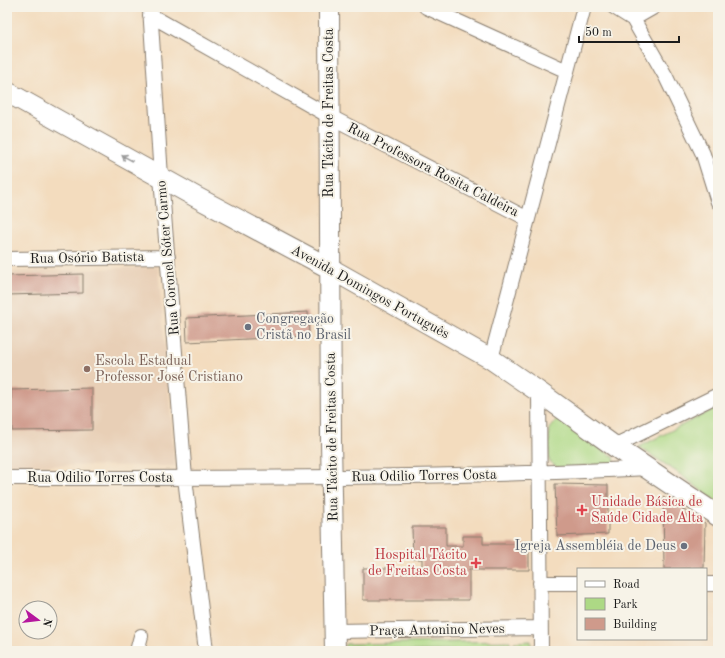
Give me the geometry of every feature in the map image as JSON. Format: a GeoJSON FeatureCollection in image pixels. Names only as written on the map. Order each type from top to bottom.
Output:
{"type":"FeatureCollection","features":[{"type":"Feature","properties":{"kind":"main road","name":"Rua Tácito de Freitas Costa"},"geometry":{"type":"LineString","coordinates":[[329,7],[332,478],[335,651]]}},
{"type":"Feature","properties":{"kind":"main road","name":"Avenida Domingos Português"},"geometry":{"type":"LineString","coordinates":[[7,92],[196,197],[331,269],[491,359],[614,446],[649,468],[718,516]]}},
{"type":"Feature","properties":{"kind":"street"},"geometry":{"type":"LineString","coordinates":[[426,7],[567,71]]}},
{"type":"Feature","properties":{"kind":"street"},"geometry":{"type":"LineString","coordinates":[[491,359],[584,7]]}},
{"type":"Feature","properties":{"kind":"street"},"geometry":{"type":"LineString","coordinates":[[614,7],[633,19],[666,77],[703,154],[718,202]]}},
{"type":"Feature","properties":{"kind":"street"},"geometry":{"type":"LineString","coordinates":[[633,19],[654,7]]}},
{"type":"Feature","properties":{"kind":"street","name":"Rua Professora Rosita Caldeira"},"geometry":{"type":"LineString","coordinates":[[150,11],[329,116],[528,219]]}},
{"type":"Feature","properties":{"kind":"street","name":"Rua Coronel Sóter Carmo"},"geometry":{"type":"LineString","coordinates":[[150,11],[161,177],[186,478],[206,651]]}},
{"type":"Feature","properties":{"kind":"street","name":"Rua Osório Batista"},"geometry":{"type":"LineString","coordinates":[[7,258],[168,257]]}},
{"type":"Feature","properties":{"kind":"street"},"geometry":{"type":"LineString","coordinates":[[539,392],[541,651]]}},
{"type":"Feature","properties":{"kind":"street"},"geometry":{"type":"LineString","coordinates":[[614,446],[718,397]]}},
{"type":"Feature","properties":{"kind":"street","name":"Rua Odilio Torres Costa"},"geometry":{"type":"LineString","coordinates":[[7,478],[332,478],[539,474],[649,468]]}},
{"type":"Feature","properties":{"kind":"street"},"geometry":{"type":"LineString","coordinates":[[540,583],[577,583]]}},
{"type":"Feature","properties":{"kind":"street"},"geometry":{"type":"LineString","coordinates":[[707,584],[718,584]]}},
{"type":"Feature","properties":{"kind":"street","name":"Praça Antonino Neves"},"geometry":{"type":"LineString","coordinates":[[334,631],[540,628]]}},
{"type":"Feature","properties":{"kind":"street"},"geometry":{"type":"LineString","coordinates":[[137,651],[141,636]]}},
{"type":"Feature","properties":{"kind":"shaded area","name":"Escola Estadual Professor José Cristiano"},"geometry":{"type":"Polygon","coordinates":[[[158,267],[175,466],[7,465],[7,272],[158,267]]]}},
{"type":"Feature","properties":{"kind":"green space"},"geometry":{"type":"Polygon","coordinates":[[[716,408],[718,410],[718,503],[677,472],[639,447],[716,408]]]}},
{"type":"Feature","properties":{"kind":"green space"},"geometry":{"type":"Polygon","coordinates":[[[557,419],[614,457],[615,463],[558,468],[549,461],[549,429],[557,419]]]}},
{"type":"Feature","properties":{"kind":"green space"},"geometry":{"type":"Polygon","coordinates":[[[510,641],[510,651],[345,651],[345,644],[510,641]]]}},
{"type":"Feature","properties":{"kind":"green space"},"geometry":{"type":"Polygon","coordinates":[[[531,641],[531,651],[514,651],[514,642],[531,641]]]}},
{"type":"Feature","properties":{"kind":"building"},"geometry":{"type":"Polygon","coordinates":[[[83,274],[83,293],[7,295],[7,276],[83,274]]]}},
{"type":"Feature","properties":{"kind":"building","name":"Congregação Cristã no Brasil"},"geometry":{"type":"Polygon","coordinates":[[[308,312],[309,336],[187,342],[186,318],[308,312]]]}},
{"type":"Feature","properties":{"kind":"building"},"geometry":{"type":"Polygon","coordinates":[[[92,388],[92,430],[12,431],[11,390],[92,388]]]}},
{"type":"Feature","properties":{"kind":"building","name":"Unidade Básica de Saúde Cidade Alta"},"geometry":{"type":"Polygon","coordinates":[[[555,484],[608,485],[608,534],[557,536],[555,484]]]}},
{"type":"Feature","properties":{"kind":"building","name":"Igreja Assembléia de Deus"},"geometry":{"type":"Polygon","coordinates":[[[663,497],[705,523],[704,568],[664,568],[663,497]]]}},
{"type":"Feature","properties":{"kind":"building","name":"Hospital Tácito de Freitas Costa"},"geometry":{"type":"Polygon","coordinates":[[[412,527],[446,527],[446,546],[463,546],[463,536],[483,536],[483,544],[529,544],[529,570],[469,570],[469,600],[363,600],[363,568],[422,568],[422,559],[413,559],[412,527]]]}},
{"type":"Feature","properties":{"kind":"place","name":"Congregação Cristã no Brasil"},"geometry":{"type":"Point","coordinates":[248,327]}},
{"type":"Feature","properties":{"kind":"place","name":"Escola Estadual Professor José Cristiano"},"geometry":{"type":"Point","coordinates":[87,369]}},
{"type":"Feature","properties":{"kind":"place","name":"Unidade Básica de Saúde Cidade Alta"},"geometry":{"type":"Point","coordinates":[582,510]}},
{"type":"Feature","properties":{"kind":"place","name":"Igreja Assembléia de Deus"},"geometry":{"type":"Point","coordinates":[684,546]}},
{"type":"Feature","properties":{"kind":"place","name":"Hospital Tácito de Freitas Costa"},"geometry":{"type":"Point","coordinates":[476,563]}}]}
